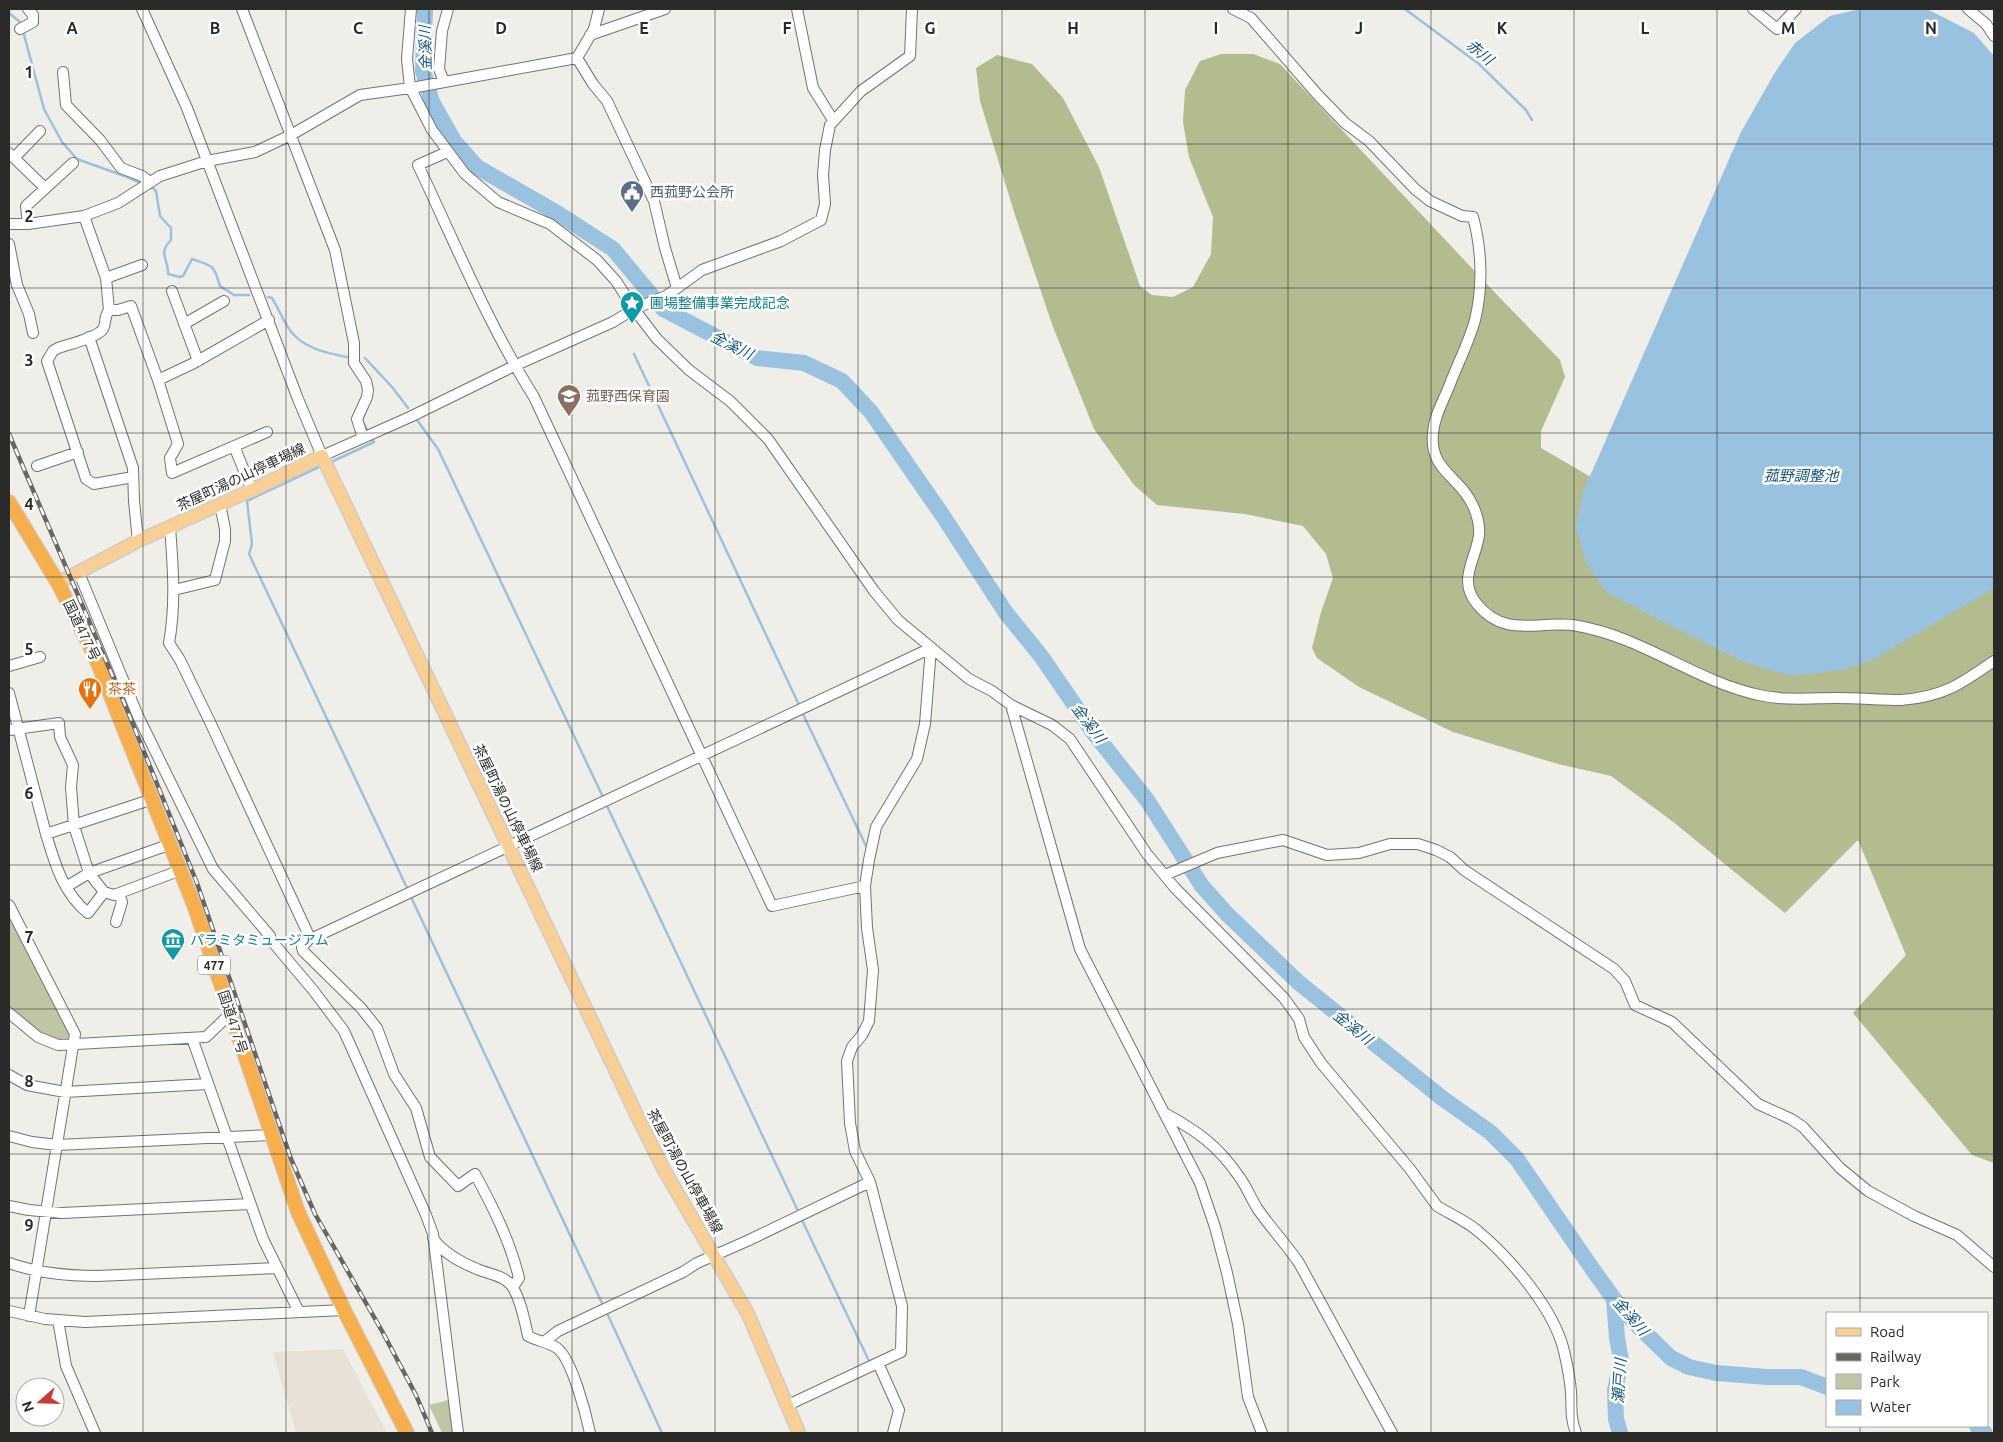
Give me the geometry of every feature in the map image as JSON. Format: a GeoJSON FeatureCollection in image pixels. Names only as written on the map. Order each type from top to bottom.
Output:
{"type":"FeatureCollection","features":[{"type":"Feature","properties":{"kind":"highway","name":"国道477号"},"geometry":{"type":"LineString","coordinates":[[9,502],[58,583],[95,656],[181,870],[298,1212],[344,1310],[407,1433]]}},
{"type":"Feature","properties":{"kind":"main road","name":"茶屋町湯の山停車場線"},"geometry":{"type":"LineString","coordinates":[[58,583],[138,541],[252,490],[324,462],[641,1124],[664,1170],[748,1314],[799,1433]]}},
{"type":"Feature","properties":{"kind":"street"},"geometry":{"type":"LineString","coordinates":[[23,28],[32,22],[33,18],[28,9]]}},
{"type":"Feature","properties":{"kind":"street"},"geometry":{"type":"LineString","coordinates":[[142,9],[187,108],[298,399],[324,462],[364,438],[514,366],[613,322],[676,290],[702,270],[781,241],[821,220],[825,204],[823,176],[825,150],[830,124],[861,91],[910,56],[912,9]]}},
{"type":"Feature","properties":{"kind":"street"},"geometry":{"type":"LineString","coordinates":[[242,9],[335,250],[354,352],[354,363],[366,381],[368,390],[367,397],[357,419],[364,438]]}},
{"type":"Feature","properties":{"kind":"street"},"geometry":{"type":"LineString","coordinates":[[411,9],[408,59],[413,87],[432,130],[447,152],[465,174],[498,202],[550,224],[597,260],[638,308],[657,339],[689,370],[730,402],[759,428],[874,591],[898,620],[968,679],[992,691],[1011,705],[1052,725],[1070,739],[1147,854],[1168,874],[1175,888],[1284,998],[1299,1018],[1304,1037],[1321,1064],[1410,1169],[1432,1200],[1444,1210],[1478,1231],[1526,1281],[1552,1322],[1562,1344],[1570,1389],[1570,1417],[1576,1433]]}},
{"type":"Feature","properties":{"kind":"street"},"geometry":{"type":"LineString","coordinates":[[442,82],[439,69],[442,30],[448,9]]}},
{"type":"Feature","properties":{"kind":"street"},"geometry":{"type":"LineString","coordinates":[[9,224],[28,224],[84,216],[118,203],[160,176],[207,161],[255,152],[291,135],[360,95],[576,58],[594,29],[599,9]]}},
{"type":"Feature","properties":{"kind":"street"},"geometry":{"type":"LineString","coordinates":[[590,35],[665,9]]}},
{"type":"Feature","properties":{"kind":"street"},"geometry":{"type":"LineString","coordinates":[[797,9],[813,88],[833,120]]}},
{"type":"Feature","properties":{"kind":"street"},"geometry":{"type":"LineString","coordinates":[[1233,9],[1251,18],[1317,94],[1345,123],[1369,141],[1415,189],[1430,201],[1462,216],[1473,217],[1480,259],[1479,293],[1475,319],[1435,421],[1433,440],[1436,459],[1441,468],[1472,502],[1476,511],[1480,532],[1468,572],[1468,582],[1471,594],[1485,612],[1496,621],[1516,626],[1562,624],[1603,631],[1723,684],[1758,695],[1788,699],[1920,699],[1943,693],[1962,684],[1994,661]]}},
{"type":"Feature","properties":{"kind":"street"},"geometry":{"type":"LineString","coordinates":[[1753,9],[1778,29],[1796,9]]}},
{"type":"Feature","properties":{"kind":"street"},"geometry":{"type":"LineString","coordinates":[[1968,9],[1986,24],[1994,36]]}},
{"type":"Feature","properties":{"kind":"street"},"geometry":{"type":"LineString","coordinates":[[576,58],[607,101],[654,201],[676,290]]}},
{"type":"Feature","properties":{"kind":"street"},"geometry":{"type":"LineString","coordinates":[[63,72],[66,105],[100,140],[122,168],[142,176],[146,185]]}},
{"type":"Feature","properties":{"kind":"street"},"geometry":{"type":"LineString","coordinates":[[40,131],[12,155],[45,188]]}},
{"type":"Feature","properties":{"kind":"street"},"geometry":{"type":"LineString","coordinates":[[447,152],[418,165],[514,366],[534,396],[772,906],[865,886]]}},
{"type":"Feature","properties":{"kind":"street"},"geometry":{"type":"LineString","coordinates":[[28,224],[26,206],[73,163]]}},
{"type":"Feature","properties":{"kind":"street"},"geometry":{"type":"LineString","coordinates":[[84,216],[106,278],[110,310],[104,318],[105,326],[100,334],[58,348],[53,351],[47,361],[86,479],[94,484],[133,477]]}},
{"type":"Feature","properties":{"kind":"street"},"geometry":{"type":"LineString","coordinates":[[9,244],[17,285],[29,314],[33,333]]}},
{"type":"Feature","properties":{"kind":"street"},"geometry":{"type":"LineString","coordinates":[[106,278],[142,264]]}},
{"type":"Feature","properties":{"kind":"street"},"geometry":{"type":"LineString","coordinates":[[172,291],[198,361]]}},
{"type":"Feature","properties":{"kind":"street"},"geometry":{"type":"LineString","coordinates":[[184,324],[224,301]]}},
{"type":"Feature","properties":{"kind":"street"},"geometry":{"type":"LineString","coordinates":[[110,310],[131,306],[158,380],[178,444],[170,458],[172,473],[267,432]]}},
{"type":"Feature","properties":{"kind":"street"},"geometry":{"type":"LineString","coordinates":[[158,380],[198,361],[269,320]]}},
{"type":"Feature","properties":{"kind":"street"},"geometry":{"type":"LineString","coordinates":[[89,338],[133,468],[138,541]]}},
{"type":"Feature","properties":{"kind":"street"},"geometry":{"type":"LineString","coordinates":[[234,446],[252,490]]}},
{"type":"Feature","properties":{"kind":"street"},"geometry":{"type":"LineString","coordinates":[[37,466],[78,452]]}},
{"type":"Feature","properties":{"kind":"street"},"geometry":{"type":"LineString","coordinates":[[174,590],[215,580],[225,541],[225,529],[220,504]]}},
{"type":"Feature","properties":{"kind":"street"},"geometry":{"type":"LineString","coordinates":[[170,527],[174,590],[173,620],[169,643],[180,660],[210,722],[310,938]]}},
{"type":"Feature","properties":{"kind":"street"},"geometry":{"type":"LineString","coordinates":[[79,573],[138,716],[212,869],[270,936],[270,939],[314,990],[344,1031],[397,1148],[426,1215],[433,1238],[451,1366],[458,1433]]}},
{"type":"Feature","properties":{"kind":"street"},"geometry":{"type":"LineString","coordinates":[[513,1287],[519,1278],[511,1250],[498,1218],[475,1174],[458,1186],[430,1157],[416,1108],[394,1074],[377,1028],[361,1008],[303,951],[302,947],[310,938],[404,896],[931,648]]}},
{"type":"Feature","properties":{"kind":"street"},"geometry":{"type":"LineString","coordinates":[[788,1405],[900,1352],[902,1306],[870,1182],[855,1151],[850,1123],[847,1061],[852,1047],[862,1035],[869,1021],[873,970],[867,928],[865,886],[876,827],[917,759],[925,724],[931,648]]}},
{"type":"Feature","properties":{"kind":"street"},"geometry":{"type":"LineString","coordinates":[[9,666],[40,657]]}},
{"type":"Feature","properties":{"kind":"street"},"geometry":{"type":"LineString","coordinates":[[9,692],[20,728],[46,834],[61,880],[75,902],[88,913],[104,892]]}},
{"type":"Feature","properties":{"kind":"street"},"geometry":{"type":"LineString","coordinates":[[1011,705],[1080,949],[1200,1183],[1215,1227],[1238,1324],[1248,1397],[1262,1433]]}},
{"type":"Feature","properties":{"kind":"street"},"geometry":{"type":"LineString","coordinates":[[9,730],[59,723],[60,737],[73,765],[71,787],[74,826],[90,873],[104,892],[109,895],[119,894],[181,870]]}},
{"type":"Feature","properties":{"kind":"street"},"geometry":{"type":"LineString","coordinates":[[46,834],[153,799]]}},
{"type":"Feature","properties":{"kind":"street"},"geometry":{"type":"LineString","coordinates":[[1168,874],[1217,853],[1282,840],[1327,854],[1359,853],[1390,844],[1402,843],[1418,844],[1436,850],[1614,969],[1625,981],[1635,1005],[1672,1022],[1758,1104],[1791,1119],[1803,1127],[1840,1168],[1868,1191],[1914,1216],[1957,1235],[1994,1267]]}},
{"type":"Feature","properties":{"kind":"street"},"geometry":{"type":"LineString","coordinates":[[66,887],[90,873],[171,844]]}},
{"type":"Feature","properties":{"kind":"street"},"geometry":{"type":"LineString","coordinates":[[116,922],[122,902],[119,894]]}},
{"type":"Feature","properties":{"kind":"street"},"geometry":{"type":"LineString","coordinates":[[9,905],[75,1034],[29,1316]]}},
{"type":"Feature","properties":{"kind":"street"},"geometry":{"type":"LineString","coordinates":[[9,1014],[44,1041],[58,1045],[206,1037],[230,1014]]}},
{"type":"Feature","properties":{"kind":"street"},"geometry":{"type":"LineString","coordinates":[[192,1038],[263,1239],[299,1312]]}},
{"type":"Feature","properties":{"kind":"street"},"geometry":{"type":"LineString","coordinates":[[9,1075],[27,1085],[65,1092],[208,1084]]}},
{"type":"Feature","properties":{"kind":"street"},"geometry":{"type":"LineString","coordinates":[[1166,1114],[1202,1135],[1215,1146],[1238,1175],[1258,1209],[1299,1263],[1392,1433]]}},
{"type":"Feature","properties":{"kind":"street"},"geometry":{"type":"LineString","coordinates":[[9,1136],[32,1142],[57,1145],[271,1135]]}},
{"type":"Feature","properties":{"kind":"street"},"geometry":{"type":"LineString","coordinates":[[544,1342],[558,1331],[870,1182]]}},
{"type":"Feature","properties":{"kind":"street"},"geometry":{"type":"LineString","coordinates":[[9,1206],[46,1212],[98,1212],[250,1204]]}},
{"type":"Feature","properties":{"kind":"street"},"geometry":{"type":"LineString","coordinates":[[433,1238],[454,1257],[475,1269],[503,1278],[513,1287],[528,1336],[554,1346],[565,1357],[584,1406],[590,1433]]}},
{"type":"Feature","properties":{"kind":"street"},"geometry":{"type":"LineString","coordinates":[[9,1263],[37,1271],[76,1276],[276,1268]]}},
{"type":"Feature","properties":{"kind":"street"},"geometry":{"type":"LineString","coordinates":[[9,1311],[58,1320],[104,1322],[344,1310]]}},
{"type":"Feature","properties":{"kind":"street"},"geometry":{"type":"LineString","coordinates":[[58,1320],[66,1366],[95,1433]]}},
{"type":"Feature","properties":{"kind":"street"},"geometry":{"type":"LineString","coordinates":[[878,1363],[899,1410],[893,1433]]}},
{"type":"Feature","properties":{"kind":"shaded area"},"geometry":{"type":"Polygon","coordinates":[[[343,1349],[387,1433],[296,1433],[273,1352],[343,1349]]]}},
{"type":"Feature","properties":{"kind":"green space"},"geometry":{"type":"Polygon","coordinates":[[[1221,54],[1253,54],[1280,64],[1560,360],[1565,377],[1541,431],[1541,448],[1596,480],[1994,550],[1994,1163],[1972,1155],[1853,1013],[1906,955],[1858,840],[1785,913],[1672,821],[1611,776],[1558,764],[1453,732],[1359,687],[1317,658],[1312,648],[1321,612],[1333,578],[1326,554],[1303,526],[1245,514],[1157,505],[1134,485],[1094,429],[1053,327],[1015,215],[980,101],[976,68],[997,55],[1032,64],[1063,98],[1099,167],[1140,286],[1152,295],[1173,297],[1193,287],[1211,254],[1213,217],[1189,157],[1183,122],[1185,90],[1200,61],[1221,54]]]}},
{"type":"Feature","properties":{"kind":"green space"},"geometry":{"type":"Polygon","coordinates":[[[9,915],[70,1033],[68,1039],[51,1038],[44,1035],[9,1009],[9,915]]]}},
{"type":"Feature","properties":{"kind":"green space"},"geometry":{"type":"Polygon","coordinates":[[[448,1400],[455,1433],[442,1433],[429,1405],[448,1400]]]}},
{"type":"Feature","properties":{"kind":"water","name":"菰野調整池"},"geometry":{"type":"Polygon","coordinates":[[[1860,9],[1927,9],[1974,33],[1994,56],[1994,588],[1874,659],[1842,670],[1792,676],[1744,662],[1606,592],[1586,563],[1576,528],[1583,492],[1741,132],[1774,74],[1795,43],[1830,16],[1860,9]]]}},
{"type":"Feature","properties":{"kind":"waterway","name":"金溪川"},"geometry":{"type":"LineString","coordinates":[[425,9],[423,71],[432,102],[454,141],[477,167],[557,213],[613,249],[663,309],[757,358],[804,363],[842,381],[871,412],[943,516],[1006,613],[1041,656],[1093,732],[1147,800],[1202,886],[1227,914],[1298,982],[1442,1098],[1490,1132],[1517,1159],[1614,1299],[1637,1325],[1671,1358],[1689,1367],[1716,1373],[1767,1377],[1801,1377],[1826,1387]]}},
{"type":"Feature","properties":{"kind":"waterway","name":"赤川"},"geometry":{"type":"LineString","coordinates":[[1405,9],[1479,64],[1526,110],[1532,120]]}},
{"type":"Feature","properties":{"kind":"waterway"},"geometry":{"type":"LineString","coordinates":[[9,13],[20,22],[21,26]]}},
{"type":"Feature","properties":{"kind":"waterway"},"geometry":{"type":"LineString","coordinates":[[23,31],[44,109],[62,142],[77,159],[143,184]]}},
{"type":"Feature","properties":{"kind":"waterway"},"geometry":{"type":"LineString","coordinates":[[147,188],[153,188],[156,191],[160,216],[171,228],[171,240],[164,253],[168,274],[183,276],[192,259],[211,267],[216,273],[220,286],[234,295],[249,295]]}},
{"type":"Feature","properties":{"kind":"waterway"},"geometry":{"type":"LineString","coordinates":[[268,297],[272,298],[288,327],[300,340],[321,351],[351,358]]}},
{"type":"Feature","properties":{"kind":"waterway"},"geometry":{"type":"LineString","coordinates":[[634,354],[800,707]]}},
{"type":"Feature","properties":{"kind":"waterway"},"geometry":{"type":"LineString","coordinates":[[365,358],[392,387],[408,408]]}},
{"type":"Feature","properties":{"kind":"waterway"},"geometry":{"type":"LineString","coordinates":[[358,361],[370,379]]}},
{"type":"Feature","properties":{"kind":"waterway"},"geometry":{"type":"LineString","coordinates":[[365,413],[362,420],[369,433]]}},
{"type":"Feature","properties":{"kind":"waterway"},"geometry":{"type":"LineString","coordinates":[[417,420],[438,449],[602,795]]}},
{"type":"Feature","properties":{"kind":"waterway"},"geometry":{"type":"LineString","coordinates":[[329,463],[374,442],[371,438]]}},
{"type":"Feature","properties":{"kind":"waterway"},"geometry":{"type":"LineString","coordinates":[[321,466],[247,501],[252,544],[249,554],[408,890]]}},
{"type":"Feature","properties":{"kind":"waterway"},"geometry":{"type":"LineString","coordinates":[[802,712],[866,846]]}},
{"type":"Feature","properties":{"kind":"waterway"},"geometry":{"type":"LineString","coordinates":[[607,806],[799,1213]]}},
{"type":"Feature","properties":{"kind":"waterway"},"geometry":{"type":"LineString","coordinates":[[410,895],[602,1303]]}},
{"type":"Feature","properties":{"kind":"waterway"},"geometry":{"type":"LineString","coordinates":[[801,1218],[869,1361]]}},
{"type":"Feature","properties":{"kind":"waterway","name":"瀬戸川"},"geometry":{"type":"LineString","coordinates":[[1614,1299],[1621,1360],[1615,1391],[1616,1419],[1620,1433]]}},
{"type":"Feature","properties":{"kind":"waterway"},"geometry":{"type":"LineString","coordinates":[[607,1313],[662,1433]]}},
{"type":"Feature","properties":{"kind":"waterway","name":"金溪川"},"geometry":{"type":"LineString","coordinates":[[1978,1427],[1985,1433]]}},
{"type":"Feature","properties":{"kind":"railway"},"geometry":{"type":"LineString","coordinates":[[9,434],[128,712],[197,883],[291,1159],[315,1214],[382,1331],[416,1395],[432,1433]]}},
{"type":"Feature","properties":{"kind":"place","name":"西菰野公会所"},"geometry":{"type":"Point","coordinates":[632,213]}},
{"type":"Feature","properties":{"kind":"place","name":"圃場整備事業完成記念"},"geometry":{"type":"Point","coordinates":[632,324]}},
{"type":"Feature","properties":{"kind":"place","name":"菰野西保育園"},"geometry":{"type":"Point","coordinates":[569,417]}},
{"type":"Feature","properties":{"kind":"place","name":"茶茶"},"geometry":{"type":"Point","coordinates":[90,710]}},
{"type":"Feature","properties":{"kind":"place","name":"パラミタミュージアム"},"geometry":{"type":"Point","coordinates":[173,961]}}]}
